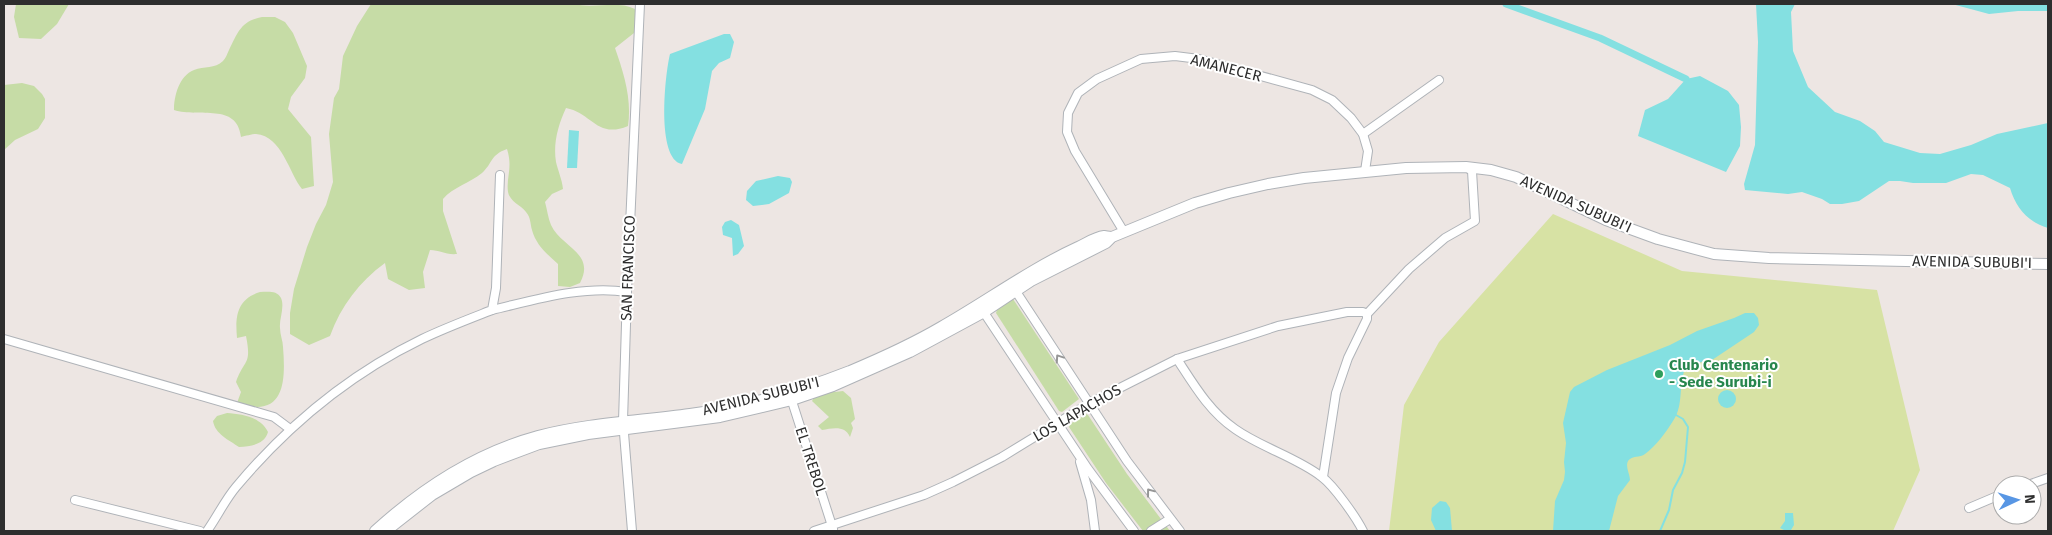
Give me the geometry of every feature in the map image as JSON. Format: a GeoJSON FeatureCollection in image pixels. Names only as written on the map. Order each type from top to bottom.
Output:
{"type":"FeatureCollection","features":[{"type":"Feature","properties":{"kind":"street","name":"SAN FRANCISCO"},"geometry":{"type":"LineString","coordinates":[[632,531],[624,425],[627,292],[640,4]]}},
{"type":"Feature","properties":{"kind":"street","name":"AMANECER"},"geometry":{"type":"LineString","coordinates":[[1124,232],[1075,151],[1067,132],[1068,113],[1078,93],[1097,79],[1141,59],[1175,56],[1199,59],[1312,90],[1332,100],[1351,118],[1363,134],[1368,151],[1366,171]]}},
{"type":"Feature","properties":{"kind":"street"},"geometry":{"type":"LineString","coordinates":[[1363,134],[1439,80]]}},
{"type":"Feature","properties":{"kind":"street","name":"AVENIDA SUBUBI'I"},"geometry":{"type":"LineString","coordinates":[[386,531],[432,495],[494,461],[539,444],[566,437],[790,396],[886,355],[981,308],[1068,252],[1104,236],[1112,237],[1195,203],[1229,193],[1304,178],[1435,166],[1466,167],[1491,170],[1516,177],[1606,220],[1658,239],[1714,254],[1769,258],[2048,264]]}},
{"type":"Feature","properties":{"kind":"street"},"geometry":{"type":"LineString","coordinates":[[1323,478],[1336,393],[1348,358],[1367,314],[1409,269],[1446,238],[1475,221],[1472,171],[1466,167]]}},
{"type":"Feature","properties":{"kind":"street"},"geometry":{"type":"LineString","coordinates":[[492,310],[496,288],[500,175]]}},
{"type":"Feature","properties":{"kind":"street"},"geometry":{"type":"LineString","coordinates":[[1013,287],[1126,461],[1180,531]]}},
{"type":"Feature","properties":{"kind":"street"},"geometry":{"type":"LineString","coordinates":[[207,531],[235,488],[290,429],[323,400],[379,362],[423,338],[492,310],[562,294],[600,290],[627,292]]}},
{"type":"Feature","properties":{"kind":"street"},"geometry":{"type":"LineString","coordinates":[[981,308],[1078,456],[1134,531]]}},
{"type":"Feature","properties":{"kind":"street","name":"LOS LAPACHOS"},"geometry":{"type":"LineString","coordinates":[[814,531],[833,529],[946,485],[1002,457],[1090,403],[1177,360],[1260,330],[1346,312],[1363,312],[1367,314]]}},
{"type":"Feature","properties":{"kind":"street"},"geometry":{"type":"LineString","coordinates":[[4,340],[274,418],[290,429]]}},
{"type":"Feature","properties":{"kind":"street"},"geometry":{"type":"LineString","coordinates":[[1177,360],[1201,396],[1216,414],[1255,441],[1323,478],[1357,519],[1362,531]]}},
{"type":"Feature","properties":{"kind":"street","name":"EL TREBOL"},"geometry":{"type":"LineString","coordinates":[[790,396],[833,529]]}},
{"type":"Feature","properties":{"kind":"street","name":"AVENIDA SUBUBI'I"},"geometry":{"type":"LineString","coordinates":[[374,531],[427,489],[449,475],[491,454],[537,436],[587,425],[624,425]]}},
{"type":"Feature","properties":{"kind":"street"},"geometry":{"type":"LineString","coordinates":[[1078,456],[1090,500],[1095,531]]}},
{"type":"Feature","properties":{"kind":"street"},"geometry":{"type":"LineString","coordinates":[[1969,508],[1992,498]]}},
{"type":"Feature","properties":{"kind":"street"},"geometry":{"type":"LineString","coordinates":[[75,500],[200,531]]}},
{"type":"Feature","properties":{"kind":"street"},"geometry":{"type":"LineString","coordinates":[[1151,531],[1170,519]]}},
{"type":"Feature","properties":{"kind":"green space"},"geometry":{"type":"Polygon","coordinates":[[[16,4],[69,4],[57,24],[41,39],[19,38],[14,17],[16,4]]]}},
{"type":"Feature","properties":{"kind":"green space"},"geometry":{"type":"Polygon","coordinates":[[[371,4],[574,4],[589,6],[621,5],[635,9],[634,33],[615,48],[628,96],[628,126],[618,129],[602,127],[575,111],[566,108],[557,135],[555,148],[556,162],[563,189],[552,194],[545,202],[551,225],[556,233],[575,251],[584,264],[584,273],[580,283],[570,287],[558,286],[558,264],[539,245],[532,230],[528,214],[509,195],[509,156],[507,149],[497,154],[482,173],[452,191],[443,199],[443,211],[457,254],[430,250],[423,272],[425,288],[409,290],[388,279],[385,263],[367,278],[352,295],[334,325],[330,336],[309,345],[290,334],[290,313],[294,289],[307,247],[326,205],[333,182],[329,134],[334,98],[339,89],[343,56],[357,26],[371,4]]]}},
{"type":"Feature","properties":{"kind":"green space"},"geometry":{"type":"Polygon","coordinates":[[[262,17],[275,17],[285,22],[293,33],[307,66],[305,78],[291,97],[288,109],[311,137],[314,186],[302,189],[279,148],[265,136],[256,134],[241,137],[238,126],[225,115],[174,110],[178,87],[185,77],[194,70],[220,64],[225,59],[241,28],[249,21],[262,17]]]}},
{"type":"Feature","properties":{"kind":"green space"},"geometry":{"type":"Polygon","coordinates":[[[22,83],[34,86],[42,94],[45,99],[45,118],[38,129],[15,140],[4,150],[4,85],[22,83]]]}},
{"type":"Feature","properties":{"kind":"green space","name":"Club Centenario - Sede Surubi-i"},"geometry":{"type":"Polygon","coordinates":[[[1553,214],[1682,271],[1877,290],[1920,470],[1893,531],[1389,531],[1404,405],[1439,342],[1553,214]]]}},
{"type":"Feature","properties":{"kind":"green space"},"geometry":{"type":"Polygon","coordinates":[[[260,292],[272,292],[281,298],[280,333],[283,345],[284,373],[279,394],[273,402],[264,406],[253,407],[237,403],[241,392],[236,382],[248,358],[248,346],[246,336],[237,338],[237,316],[239,309],[246,299],[260,292]]]}},
{"type":"Feature","properties":{"kind":"green space"},"geometry":{"type":"Polygon","coordinates":[[[1013,299],[1079,399],[1062,412],[1059,411],[996,313],[997,310],[1013,299]]]}},
{"type":"Feature","properties":{"kind":"green space"},"geometry":{"type":"Polygon","coordinates":[[[830,389],[835,392],[843,391],[851,398],[855,419],[851,423],[853,428],[850,437],[842,429],[822,430],[818,426],[829,417],[812,401],[815,396],[830,389]]]}},
{"type":"Feature","properties":{"kind":"green space"},"geometry":{"type":"Polygon","coordinates":[[[227,413],[245,415],[256,420],[265,427],[268,432],[266,436],[256,444],[239,447],[223,436],[214,426],[213,421],[217,416],[227,413]]]}},
{"type":"Feature","properties":{"kind":"green space"},"geometry":{"type":"Polygon","coordinates":[[[1086,414],[1127,474],[1170,531],[1143,531],[1106,483],[1069,427],[1070,424],[1086,414]]]}},
{"type":"Feature","properties":{"kind":"water"},"geometry":{"type":"Polygon","coordinates":[[[1756,4],[1795,4],[1791,12],[1793,51],[1808,87],[1835,112],[1860,121],[1875,131],[1884,142],[1920,153],[1940,154],[1971,145],[1997,134],[2048,123],[2048,228],[2034,222],[2019,208],[2010,188],[1983,175],[1971,174],[1946,183],[1889,181],[1859,201],[1842,204],[1830,204],[1802,192],[1788,194],[1745,190],[1744,184],[1755,145],[1758,42],[1756,4]]]}},
{"type":"Feature","properties":{"kind":"water"},"geometry":{"type":"Polygon","coordinates":[[[1952,4],[2048,4],[2048,11],[2018,11],[1989,14],[1952,4]]]}},
{"type":"Feature","properties":{"kind":"water"},"geometry":{"type":"Polygon","coordinates":[[[724,34],[730,34],[734,42],[730,58],[719,63],[712,71],[705,109],[682,164],[674,159],[668,148],[665,132],[666,79],[670,54],[724,34]]]}},
{"type":"Feature","properties":{"kind":"water"},"geometry":{"type":"Polygon","coordinates":[[[1700,76],[1728,91],[1739,105],[1740,146],[1726,172],[1638,136],[1645,110],[1668,99],[1686,79],[1700,76]]]}},
{"type":"Feature","properties":{"kind":"water"},"geometry":{"type":"Polygon","coordinates":[[[569,130],[579,131],[577,168],[567,168],[569,130]]]}},
{"type":"Feature","properties":{"kind":"water"},"geometry":{"type":"Polygon","coordinates":[[[778,176],[790,178],[792,182],[789,193],[769,204],[753,206],[746,200],[747,191],[756,181],[778,176]]]}},
{"type":"Feature","properties":{"kind":"water"},"geometry":{"type":"Polygon","coordinates":[[[731,220],[739,225],[744,246],[738,254],[733,256],[732,238],[723,235],[722,227],[725,222],[731,220]]]}},
{"type":"Feature","properties":{"kind":"water"},"geometry":{"type":"Polygon","coordinates":[[[1745,313],[1754,313],[1758,318],[1759,325],[1754,332],[1712,360],[1687,365],[1682,379],[1679,407],[1673,421],[1649,451],[1628,461],[1627,466],[1630,480],[1618,496],[1609,531],[1553,531],[1555,501],[1564,480],[1565,472],[1566,443],[1563,423],[1570,392],[1574,387],[1607,370],[1670,345],[1697,331],[1745,313]]]}},
{"type":"Feature","properties":{"kind":"water"},"geometry":{"type":"Polygon","coordinates":[[[1727,390],[1733,393],[1736,399],[1733,405],[1727,408],[1721,405],[1718,399],[1721,393],[1727,390]]]}},
{"type":"Feature","properties":{"kind":"water"},"geometry":{"type":"Polygon","coordinates":[[[1440,501],[1446,502],[1450,508],[1452,531],[1436,531],[1431,520],[1432,508],[1440,501]]]}},
{"type":"Feature","properties":{"kind":"water"},"geometry":{"type":"Polygon","coordinates":[[[1785,513],[1793,513],[1794,525],[1791,530],[1786,531],[1780,528],[1785,521],[1785,513]]]}},
{"type":"Feature","properties":{"kind":"waterway"},"geometry":{"type":"LineString","coordinates":[[1506,4],[1600,38],[1686,79]]}},
{"type":"Feature","properties":{"kind":"waterway"},"geometry":{"type":"LineString","coordinates":[[1660,531],[1669,510],[1673,490],[1682,473],[1685,462],[1688,427],[1683,419],[1676,415]]}},
{"type":"Feature","properties":{"kind":"place","name":"Club Centenario - Sede Surubi-i"},"geometry":{"type":"Point","coordinates":[1659,374]}}]}
